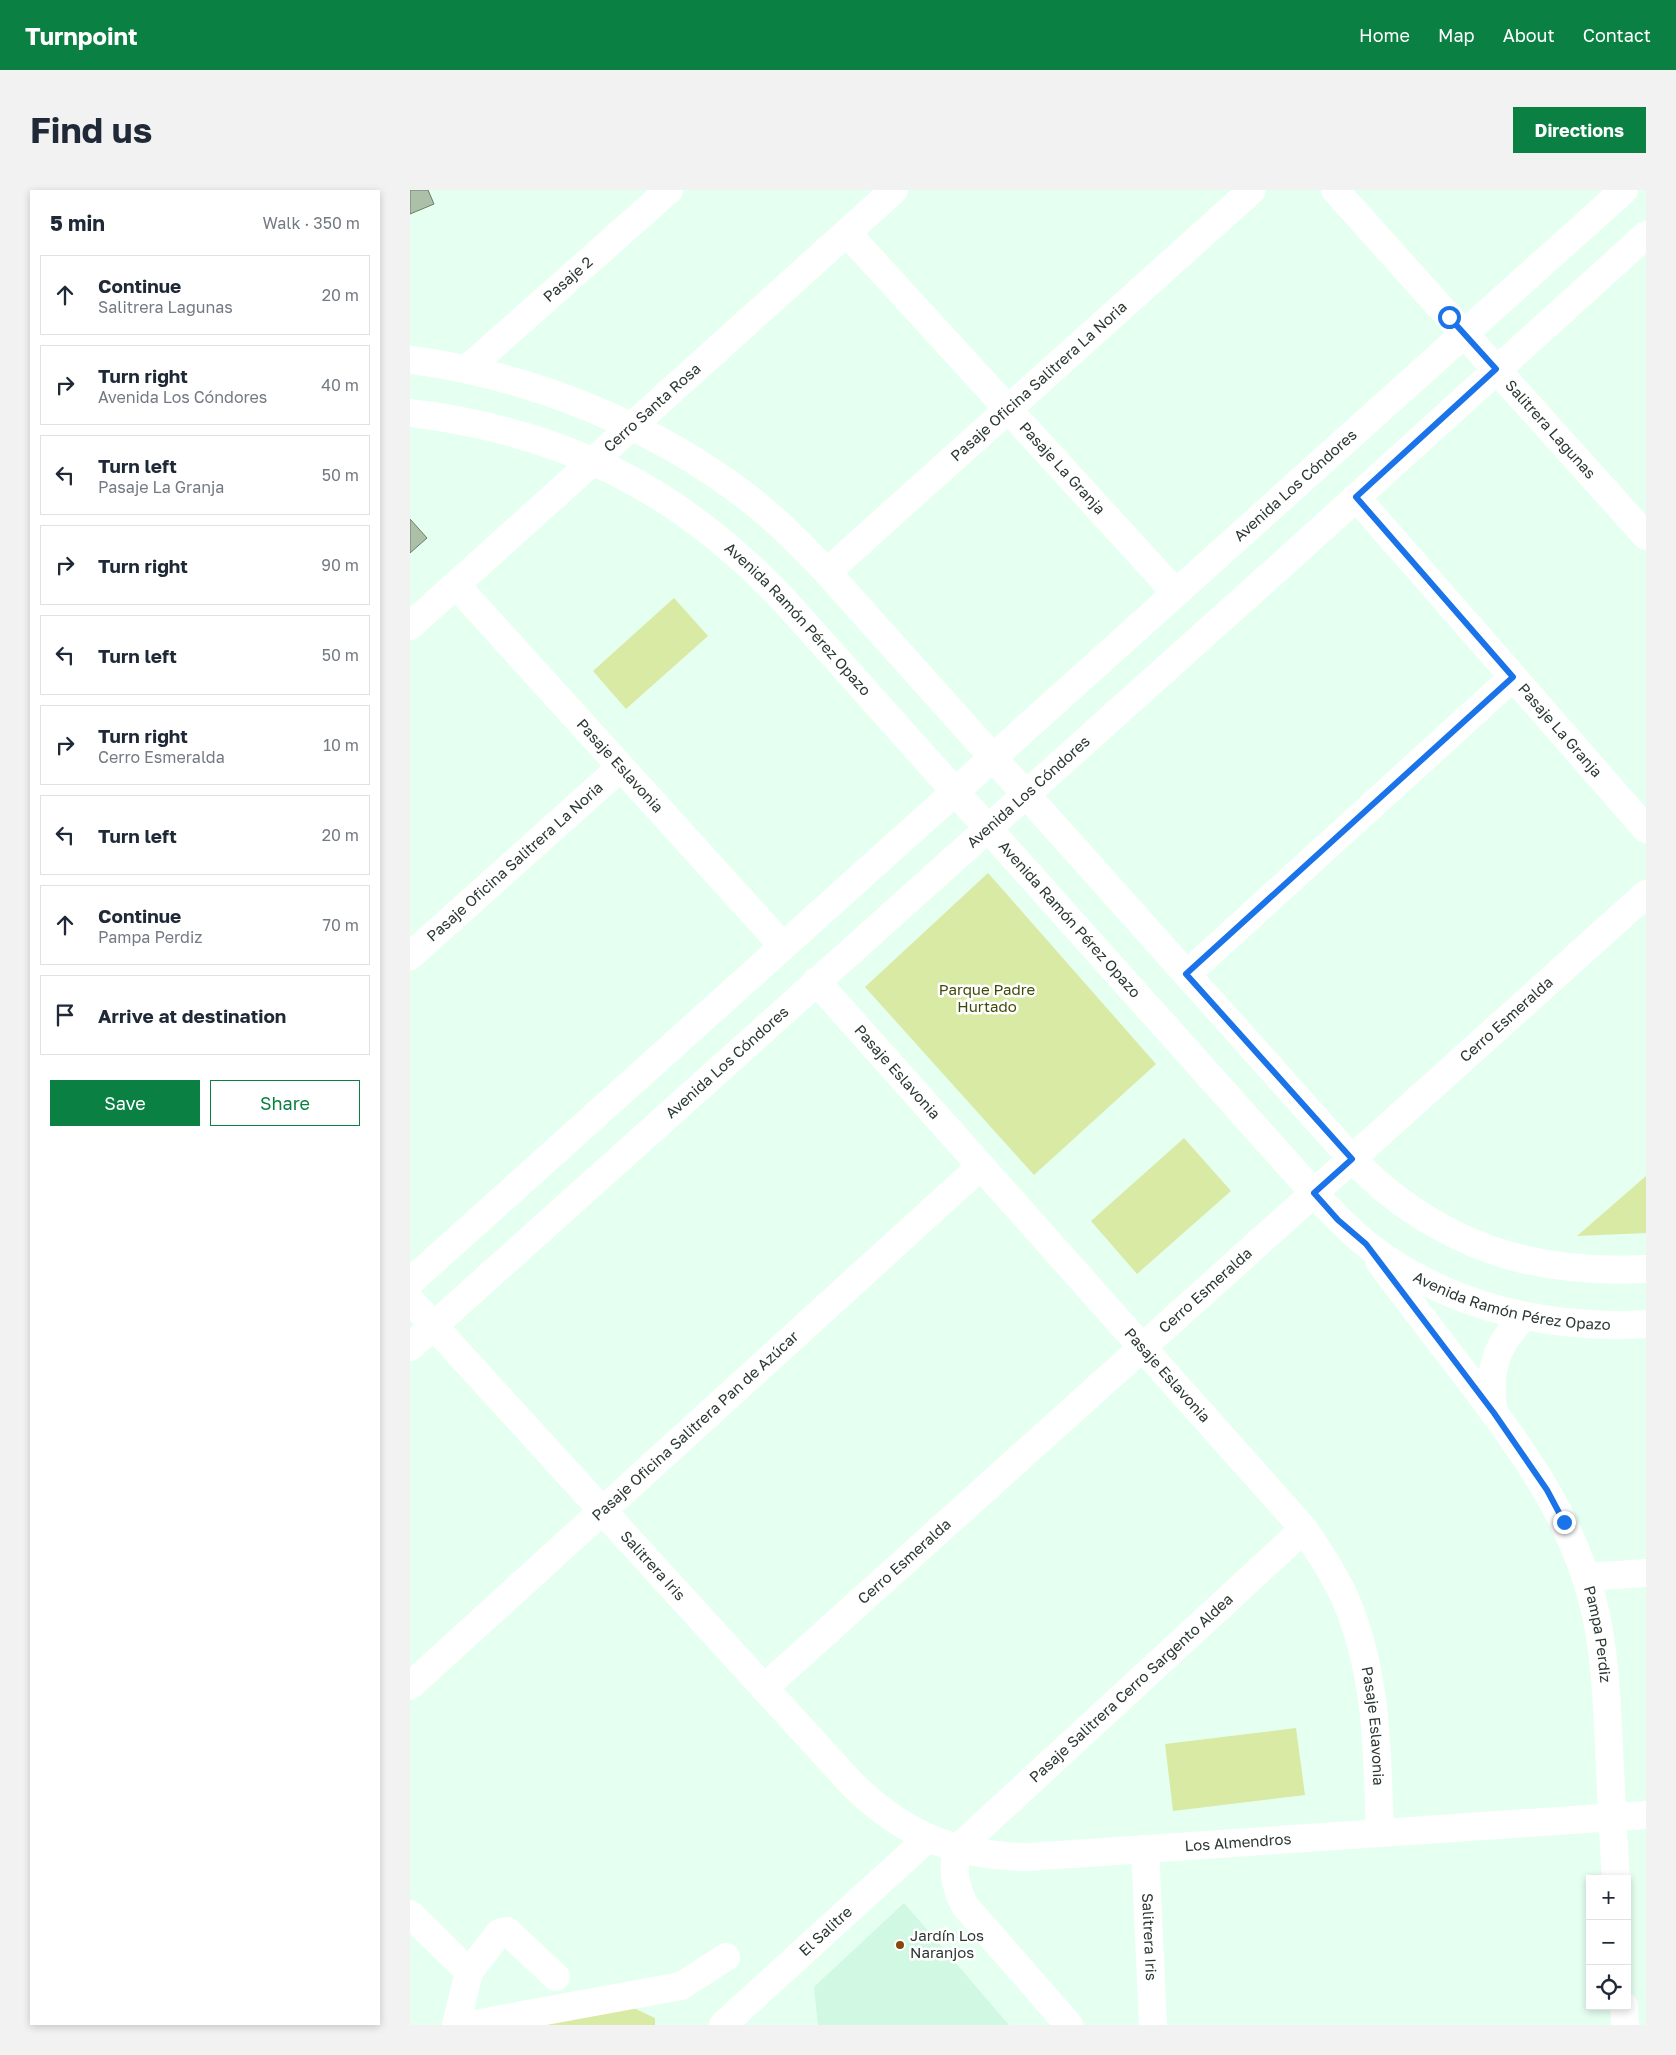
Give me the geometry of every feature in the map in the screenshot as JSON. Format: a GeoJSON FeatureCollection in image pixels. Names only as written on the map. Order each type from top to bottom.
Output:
{"type":"FeatureCollection","features":[{"type":"Feature","properties":{"kind":"street","name":"Pasaje 2"},"geometry":{"type":"LineString","coordinates":[[467,369],[669,190]]}},
{"type":"Feature","properties":{"kind":"street","name":"Cerro Santa Rosa"},"geometry":{"type":"LineString","coordinates":[[410,626],[894,190]]}},
{"type":"Feature","properties":{"kind":"street","name":"Pasaje Oficina Salitrera La Noria"},"geometry":{"type":"LineString","coordinates":[[827,572],[1252,190]]}},
{"type":"Feature","properties":{"kind":"street","name":"Salitrera Lagunas"},"geometry":{"type":"LineString","coordinates":[[1335,190],[1646,536]]}},
{"type":"Feature","properties":{"kind":"street","name":"Avenida Los Cóndores"},"geometry":{"type":"LineString","coordinates":[[410,1282],[1624,190]]}},
{"type":"Feature","properties":{"kind":"street","name":"Pasaje La Granja"},"geometry":{"type":"LineString","coordinates":[[846,233],[1176,593]]}},
{"type":"Feature","properties":{"kind":"street","name":"Avenida Los Cóndores"},"geometry":{"type":"LineString","coordinates":[[410,1346],[1646,235]]}},
{"type":"Feature","properties":{"kind":"street"},"geometry":{"type":"LineString","coordinates":[[410,360],[467,369],[554,394],[631,427],[671,448],[710,471],[748,497],[776,521],[827,572],[1352,1159],[1381,1187],[1414,1211],[1448,1232],[1485,1248],[1524,1260],[1564,1268],[1646,1269]]}},
{"type":"Feature","properties":{"kind":"street","name":"Avenida Ramón Pérez Opazo"},"geometry":{"type":"LineString","coordinates":[[410,413],[442,417],[494,428],[545,442],[594,461],[630,478],[689,515],[727,545],[756,571],[956,791],[1338,1220],[1366,1244],[1402,1268],[1441,1289],[1482,1305],[1524,1317],[1562,1323],[1599,1326],[1646,1324]]}},
{"type":"Feature","properties":{"kind":"street","name":"Pasaje La Granja"},"geometry":{"type":"LineString","coordinates":[[1356,497],[1646,829]]}},
{"type":"Feature","properties":{"kind":"street","name":"Pasaje Eslavonia"},"geometry":{"type":"LineString","coordinates":[[456,585],[783,946]]}},
{"type":"Feature","properties":{"kind":"street"},"geometry":{"type":"LineString","coordinates":[[1186,974],[1513,677]]}},
{"type":"Feature","properties":{"kind":"street","name":"Pasaje Oficina Salitrera La Noria"},"geometry":{"type":"LineString","coordinates":[[410,956],[621,767]]}},
{"type":"Feature","properties":{"kind":"street","name":"Cerro Esmeralda"},"geometry":{"type":"LineString","coordinates":[[764,1688],[1646,894]]}},
{"type":"Feature","properties":{"kind":"street","name":"Pasaje Eslavonia"},"geometry":{"type":"LineString","coordinates":[[816,981],[1304,1529],[1326,1562],[1344,1597],[1358,1633],[1368,1672],[1374,1710],[1380,1833]]}},
{"type":"Feature","properties":{"kind":"street","name":"Pasaje Oficina Salitrera Pan de Azúcar"},"geometry":{"type":"LineString","coordinates":[[410,1686],[981,1166]]}},
{"type":"Feature","properties":{"kind":"street","name":"Pampa Perdiz"},"geometry":{"type":"LineString","coordinates":[[1366,1244],[1494,1413],[1547,1490],[1564,1522],[1586,1577],[1596,1615],[1606,1689],[1616,1875]]}},
{"type":"Feature","properties":{"kind":"street"},"geometry":{"type":"LineString","coordinates":[[410,1300],[433,1326]]}},
{"type":"Feature","properties":{"kind":"street","name":"Pampa Perdiz"},"geometry":{"type":"LineString","coordinates":[[1494,1413],[1491,1383],[1498,1353],[1504,1340],[1524,1317]]}},
{"type":"Feature","properties":{"kind":"street","name":"Salitrera Iris"},"geometry":{"type":"LineString","coordinates":[[433,1326],[852,1784]]}},
{"type":"Feature","properties":{"kind":"street","name":"Pasaje Salitrera Cerro Sargento Aldea"},"geometry":{"type":"LineString","coordinates":[[957,1848],[1304,1529]]}},
{"type":"Feature","properties":{"kind":"street"},"geometry":{"type":"LineString","coordinates":[[1586,1577],[1646,1572]]}},
{"type":"Feature","properties":{"kind":"street","name":"Los Almendros"},"geometry":{"type":"LineString","coordinates":[[852,1784],[874,1806],[928,1838],[980,1854],[1028,1857],[1646,1815]]}},
{"type":"Feature","properties":{"kind":"street","name":"El Salitre"},"geometry":{"type":"LineString","coordinates":[[723,2025],[928,1838]]}},
{"type":"Feature","properties":{"kind":"street"},"geometry":{"type":"LineString","coordinates":[[957,1848],[954,1872],[965,1906],[1069,2025]]}},
{"type":"Feature","properties":{"kind":"street","name":"Salitrera Iris"},"geometry":{"type":"LineString","coordinates":[[1146,1849],[1153,2025]]}},
{"type":"Feature","properties":{"kind":"street"},"geometry":{"type":"LineString","coordinates":[[410,1914],[469,1972]]}},
{"type":"Feature","properties":{"kind":"street"},"geometry":{"type":"LineString","coordinates":[[456,2025],[469,1972],[499,1933],[507,1930],[556,1977]]}},
{"type":"Feature","properties":{"kind":"street"},"geometry":{"type":"LineString","coordinates":[[469,2025],[681,1986],[726,1957]]}},
{"type":"Feature","properties":{"kind":"street"},"geometry":{"type":"LineString","coordinates":[[1624,2010],[1625,2025]]}},
{"type":"Feature","properties":{"kind":"shaded area","name":"Jardín Los Naranjos"},"geometry":{"type":"Polygon","coordinates":[[[904,1903],[1009,2025],[818,2025],[814,1987],[904,1903]]]}},
{"type":"Feature","properties":{"kind":"green space"},"geometry":{"type":"Polygon","coordinates":[[[674,598],[708,636],[626,709],[593,671],[674,598]]]}},
{"type":"Feature","properties":{"kind":"green space","name":"Parque Padre Hurtado"},"geometry":{"type":"Polygon","coordinates":[[[988,873],[1156,1064],[1034,1175],[865,987],[988,873]]]}},
{"type":"Feature","properties":{"kind":"green space"},"geometry":{"type":"Polygon","coordinates":[[[1184,1138],[1231,1191],[1137,1274],[1091,1221],[1184,1138]]]}},
{"type":"Feature","properties":{"kind":"green space"},"geometry":{"type":"Polygon","coordinates":[[[1646,1176],[1646,1233],[1577,1236],[1646,1176]]]}},
{"type":"Feature","properties":{"kind":"green space"},"geometry":{"type":"Polygon","coordinates":[[[1296,1728],[1305,1795],[1173,1811],[1165,1744],[1296,1728]]]}},
{"type":"Feature","properties":{"kind":"green space"},"geometry":{"type":"Polygon","coordinates":[[[627,2005],[655,2018],[655,2025],[482,2025],[627,2005]]]}},
{"type":"Feature","properties":{"kind":"building"},"geometry":{"type":"Polygon","coordinates":[[[410,190],[428,190],[434,204],[410,214],[410,190]]]}},
{"type":"Feature","properties":{"kind":"building"},"geometry":{"type":"Polygon","coordinates":[[[410,519],[427,538],[410,553],[410,519]]]}},
{"type":"Feature","properties":{"kind":"place","name":"Jardín Los Naranjos"},"geometry":{"type":"Point","coordinates":[900,1945]}},
{"type":"Feature","properties":{"kind":"route"},"geometry":{"type":"LineString","coordinates":[[1449,317],[1496,369],[1356,497],[1513,677],[1186,974],[1352,1159],[1314,1193],[1338,1220],[1366,1244],[1527,1459],[1547,1490],[1564,1522]]}}]}
